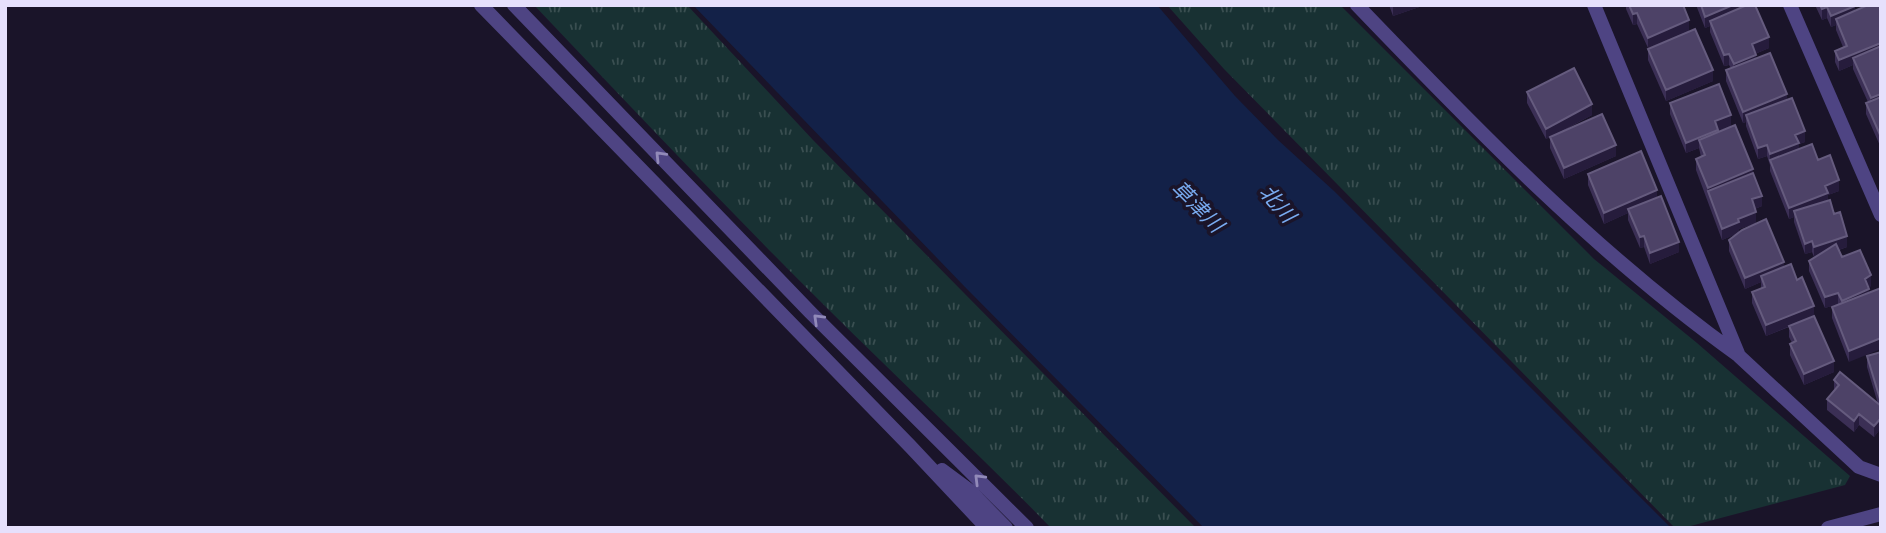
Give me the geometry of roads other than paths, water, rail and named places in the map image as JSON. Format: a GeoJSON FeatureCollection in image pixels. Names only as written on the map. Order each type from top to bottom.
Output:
{"type":"FeatureCollection","features":[{"type":"Feature","properties":{"kind":"street"},"geometry":{"type":"LineString","coordinates":[[481,5],[987,528]]}},
{"type":"Feature","properties":{"kind":"street"},"geometry":{"type":"LineString","coordinates":[[514,5],[810,312],[1027,528]]}},
{"type":"Feature","properties":{"kind":"street"},"geometry":{"type":"LineString","coordinates":[[1357,5],[1599,244],[1739,356],[1859,467],[1881,475]]}},
{"type":"Feature","properties":{"kind":"street"},"geometry":{"type":"LineString","coordinates":[[1594,5],[1739,356]]}},
{"type":"Feature","properties":{"kind":"street"},"geometry":{"type":"LineString","coordinates":[[1790,5],[1881,215]]}},
{"type":"Feature","properties":{"kind":"street"},"geometry":{"type":"LineString","coordinates":[[910,446],[969,490],[1006,528]]}},
{"type":"Feature","properties":{"kind":"street"},"geometry":{"type":"LineString","coordinates":[[1838,527],[1881,514]]}},
{"type":"Feature","properties":{"kind":"water"},"geometry":{"type":"Polygon","coordinates":[[[693,5],[1157,5],[1235,96],[1278,140],[1334,191],[1671,528],[1204,528],[965,287],[693,5]]]}},
{"type":"Feature","properties":{"kind":"water label","name":"北川"},"geometry":{"type":"Point","coordinates":[1278,203]}},
{"type":"Feature","properties":{"kind":"water label","name":"草津川"},"geometry":{"type":"Point","coordinates":[1198,206]}}]}
